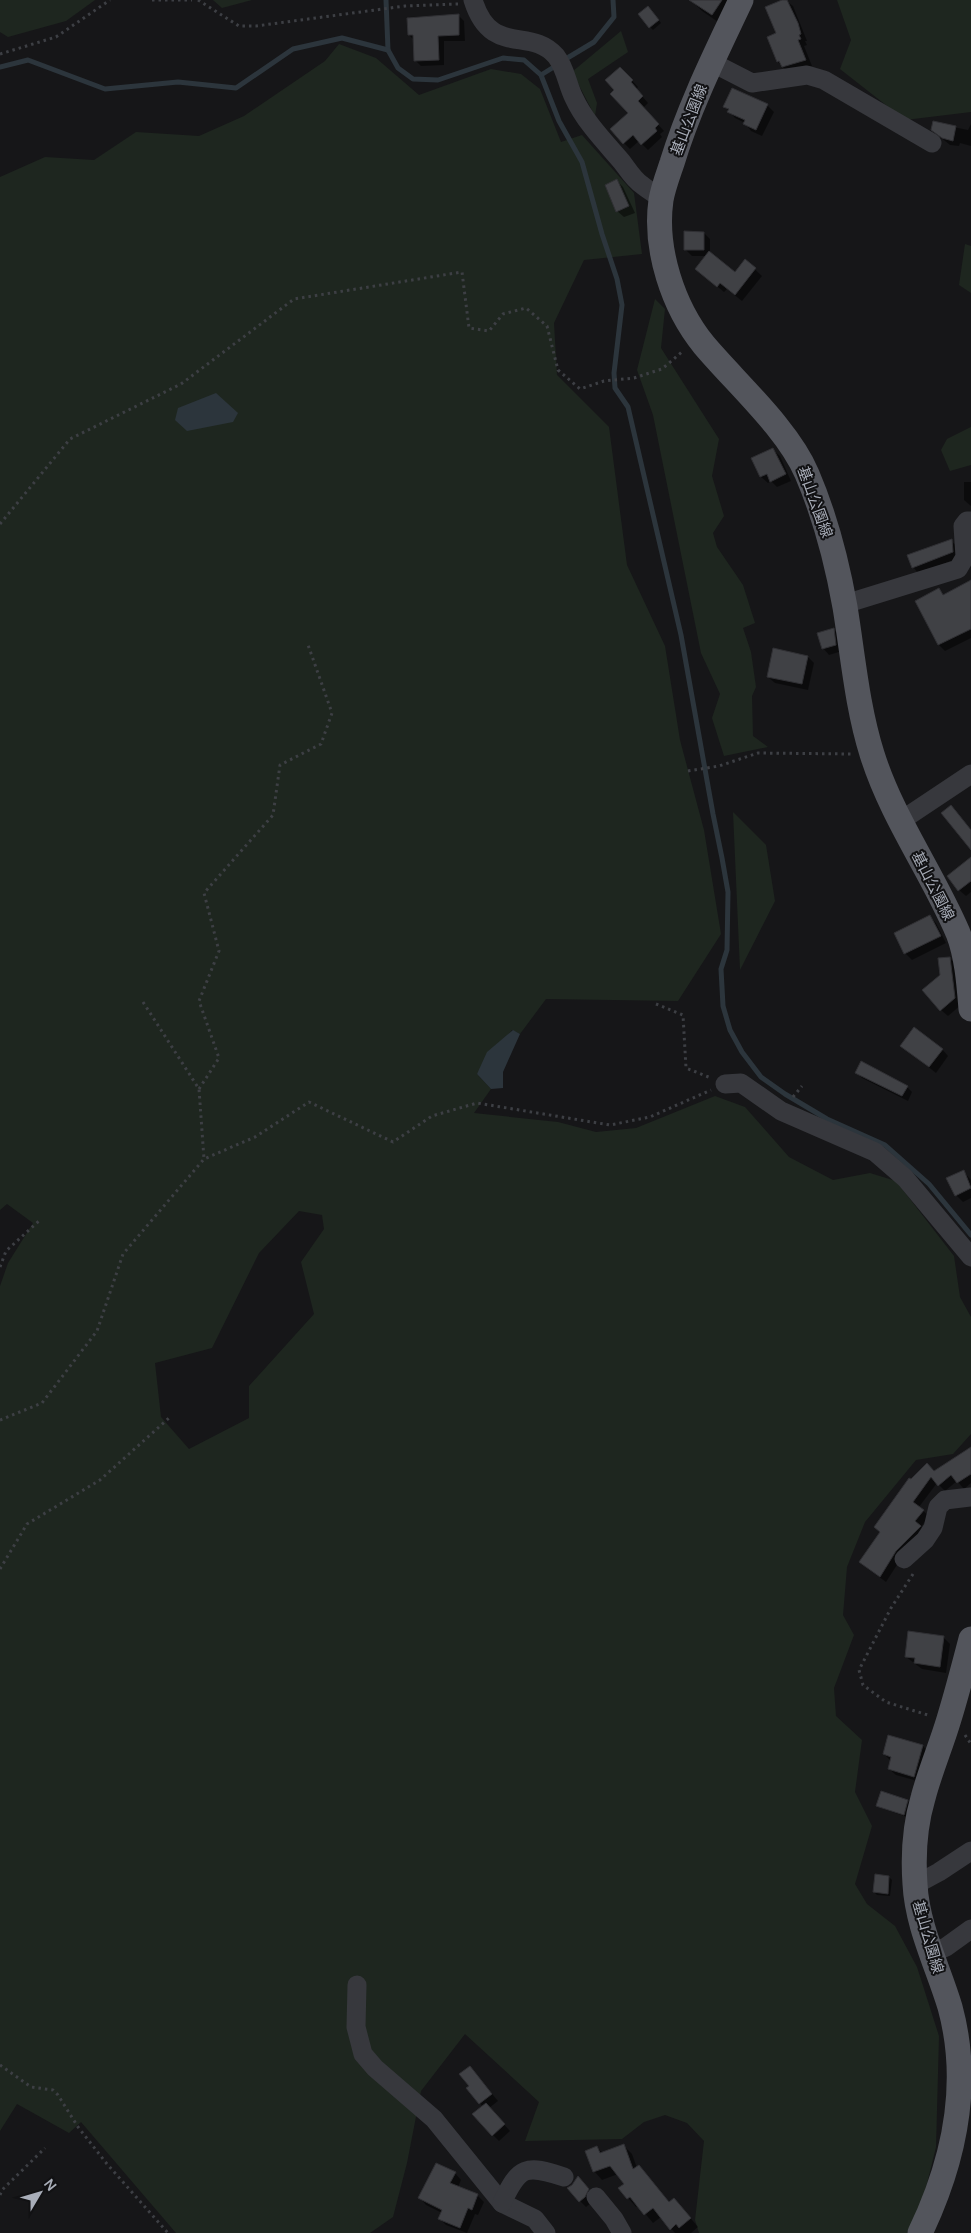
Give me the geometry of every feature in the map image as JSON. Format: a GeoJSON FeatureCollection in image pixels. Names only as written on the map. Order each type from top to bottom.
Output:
{"type":"FeatureCollection","features":[{"type":"Feature","properties":{"kind":"main road","name":"基山公園線"},"geometry":{"type":"LineString","coordinates":[[741,0],[711,62],[678,144],[661,198],[659,228],[666,266],[678,303],[698,337],[730,375],[777,425],[806,471],[826,524],[844,604],[861,709],[872,755],[899,822],[934,884],[959,936],[968,975],[971,1009]]}},
{"type":"Feature","properties":{"kind":"main road","name":"基山公園線"},"geometry":{"type":"LineString","coordinates":[[920,2233],[937,2197],[949,2162],[959,2107],[960,2059],[958,2035],[919,1910],[915,1885],[915,1845],[922,1800],[949,1719],[971,1639]]}},
{"type":"Feature","properties":{"kind":"street"},"geometry":{"type":"LineString","coordinates":[[473,1],[483,23],[493,32],[508,40],[542,45],[555,56],[566,72],[573,97],[588,122],[640,185],[661,198]]}},
{"type":"Feature","properties":{"kind":"street"},"geometry":{"type":"LineString","coordinates":[[711,62],[752,83],[807,74],[824,80],[932,143]]}},
{"type":"Feature","properties":{"kind":"street"},"geometry":{"type":"LineString","coordinates":[[844,604],[958,569],[965,557],[963,526],[968,520],[971,521]]}},
{"type":"Feature","properties":{"kind":"street"},"geometry":{"type":"LineString","coordinates":[[899,822],[971,774]]}},
{"type":"Feature","properties":{"kind":"street"},"geometry":{"type":"LineString","coordinates":[[725,1084],[741,1083],[781,1111],[875,1152],[905,1178],[971,1257]]}},
{"type":"Feature","properties":{"kind":"street"},"geometry":{"type":"LineString","coordinates":[[909,1566],[933,1528],[938,1507],[946,1500],[971,1496]]}},
{"type":"Feature","properties":{"kind":"street"},"geometry":{"type":"LineString","coordinates":[[915,1885],[971,1851]]}},
{"type":"Feature","properties":{"kind":"street"},"geometry":{"type":"LineString","coordinates":[[932,1953],[946,1947],[971,1929]]}},
{"type":"Feature","properties":{"kind":"street"},"geometry":{"type":"LineString","coordinates":[[357,1985],[356,2027],[363,2054],[375,2068],[434,2119],[502,2203],[535,2219],[544,2228],[546,2233]]}},
{"type":"Feature","properties":{"kind":"street"},"geometry":{"type":"LineString","coordinates":[[502,2203],[513,2180],[523,2172],[538,2169],[564,2178]]}},
{"type":"Feature","properties":{"kind":"street"},"geometry":{"type":"LineString","coordinates":[[596,2197],[614,2219],[622,2233]]}},
{"type":"Feature","properties":{"kind":"path"},"geometry":{"type":"LineString","coordinates":[[0,54],[56,37],[110,0]]}},
{"type":"Feature","properties":{"kind":"path"},"geometry":{"type":"LineString","coordinates":[[152,0],[192,0]]}},
{"type":"Feature","properties":{"kind":"path"},"geometry":{"type":"LineString","coordinates":[[198,0],[239,26],[256,26],[367,10],[473,1]]}},
{"type":"Feature","properties":{"kind":"path"},"geometry":{"type":"LineString","coordinates":[[0,524],[70,439],[181,384],[294,299],[462,272],[468,328],[489,331],[503,314],[526,308],[547,326],[558,370],[580,389],[604,381],[634,378],[662,369],[698,337]]}},
{"type":"Feature","properties":{"kind":"path"},"geometry":{"type":"LineString","coordinates":[[199,1089],[218,1058],[199,1001],[219,951],[204,893],[272,814],[280,764],[321,744],[332,713],[307,642]]}},
{"type":"Feature","properties":{"kind":"path"},"geometry":{"type":"LineString","coordinates":[[688,771],[719,766],[758,753],[872,755]]}},
{"type":"Feature","properties":{"kind":"path"},"geometry":{"type":"LineString","coordinates":[[143,1002],[199,1089],[204,1159]]}},
{"type":"Feature","properties":{"kind":"path"},"geometry":{"type":"LineString","coordinates":[[656,1004],[683,1015],[686,1068],[725,1084]]}},
{"type":"Feature","properties":{"kind":"path"},"geometry":{"type":"LineString","coordinates":[[0,1420],[42,1403],[97,1331],[123,1254],[204,1159],[255,1136],[309,1102],[393,1142],[432,1116],[477,1103],[610,1125],[650,1117],[725,1084]]}},
{"type":"Feature","properties":{"kind":"path"},"geometry":{"type":"LineString","coordinates":[[0,1267],[6,1251],[40,1220]]}},
{"type":"Feature","properties":{"kind":"path"},"geometry":{"type":"LineString","coordinates":[[0,1569],[27,1524],[100,1480],[169,1418]]}},
{"type":"Feature","properties":{"kind":"path"},"geometry":{"type":"LineString","coordinates":[[909,1566],[891,1608],[859,1670],[863,1685],[886,1702],[919,1713],[949,1719],[961,1728],[971,1744]]}},
{"type":"Feature","properties":{"kind":"path"},"geometry":{"type":"LineString","coordinates":[[0,2065],[31,2087],[53,2090],[84,2135],[168,2233]]}},
{"type":"Feature","properties":{"kind":"path"},"geometry":{"type":"LineString","coordinates":[[0,2196],[2,2190],[45,2148]]}},
{"type":"Feature","properties":{"kind":"shaded area"},"geometry":{"type":"Polygon","coordinates":[[[0,0],[95,0],[66,21],[8,37],[0,32],[0,0]]]}},
{"type":"Feature","properties":{"kind":"shaded area"},"geometry":{"type":"Polygon","coordinates":[[[213,0],[252,0],[222,8],[213,0]]]}},
{"type":"Feature","properties":{"kind":"shaded area"},"geometry":{"type":"Polygon","coordinates":[[[837,0],[971,0],[971,112],[905,120],[840,69],[851,40],[837,0]]]}},
{"type":"Feature","properties":{"kind":"shaded area"},"geometry":{"type":"Polygon","coordinates":[[[621,31],[628,52],[588,79],[597,103],[595,116],[572,72],[621,31]]]}},
{"type":"Feature","properties":{"kind":"shaded area"},"geometry":{"type":"Polygon","coordinates":[[[339,44],[376,58],[419,95],[491,69],[521,74],[540,89],[561,142],[582,135],[634,193],[642,254],[584,260],[554,323],[557,375],[609,427],[627,565],[665,646],[680,740],[704,830],[721,934],[678,1001],[546,999],[520,1034],[512,1030],[477,1074],[491,1089],[474,1113],[558,1122],[596,1132],[636,1128],[715,1096],[745,1107],[789,1157],[833,1180],[870,1173],[896,1181],[954,1256],[960,1297],[971,1317],[971,1434],[953,1454],[916,1460],[865,1522],[847,1567],[843,1615],[854,1635],[834,1688],[836,1716],[862,1740],[855,1792],[872,1826],[855,1884],[867,1904],[895,1926],[917,1967],[939,2036],[936,2147],[922,2204],[907,2233],[699,2233],[695,2220],[704,2141],[687,2123],[665,2115],[644,2122],[622,2139],[525,2141],[539,2102],[465,2034],[421,2091],[407,2163],[393,2217],[370,2233],[176,2233],[81,2122],[69,2133],[17,2104],[0,2131],[0,1286],[8,1263],[33,1223],[7,1204],[0,1210],[0,177],[45,157],[94,160],[136,132],[199,136],[244,116],[325,61],[339,44]],[[299,1211],[259,1253],[212,1348],[155,1363],[161,1417],[189,1449],[249,1418],[249,1386],[314,1314],[301,1262],[324,1229],[322,1215],[299,1211]]]}},
{"type":"Feature","properties":{"kind":"shaded area"},"geometry":{"type":"Polygon","coordinates":[[[965,244],[971,246],[971,293],[959,285],[965,244]]]}},
{"type":"Feature","properties":{"kind":"shaded area"},"geometry":{"type":"Polygon","coordinates":[[[655,299],[665,309],[661,348],[719,439],[712,476],[724,516],[713,533],[717,547],[743,585],[755,623],[743,628],[751,652],[756,687],[752,696],[753,736],[768,747],[724,756],[712,718],[720,694],[701,653],[653,415],[637,370],[655,299]]]}},
{"type":"Feature","properties":{"kind":"shaded area"},"geometry":{"type":"Polygon","coordinates":[[[216,393],[238,413],[233,422],[187,431],[175,420],[178,408],[216,393]]]}},
{"type":"Feature","properties":{"kind":"shaded area"},"geometry":{"type":"Polygon","coordinates":[[[971,427],[971,465],[950,471],[941,450],[947,439],[971,427]]]}},
{"type":"Feature","properties":{"kind":"shaded area"},"geometry":{"type":"Polygon","coordinates":[[[733,812],[766,845],[775,901],[740,970],[733,812]]]}},
{"type":"Feature","properties":{"kind":"shaded area"},"geometry":{"type":"Polygon","coordinates":[[[513,1030],[520,1034],[503,1072],[503,1088],[491,1089],[477,1074],[487,1052],[513,1030]]]}},
{"type":"Feature","properties":{"kind":"building"},"geometry":{"type":"Polygon","coordinates":[[[689,0],[722,0],[712,15],[689,0]]]}},
{"type":"Feature","properties":{"kind":"building"},"geometry":{"type":"Polygon","coordinates":[[[782,0],[787,0],[798,23],[801,39],[798,40],[806,60],[782,67],[779,61],[777,62],[767,37],[776,33],[765,7],[782,0]]]}},
{"type":"Feature","properties":{"kind":"building"},"geometry":{"type":"Polygon","coordinates":[[[648,6],[659,20],[649,28],[638,14],[648,6]]]}},
{"type":"Feature","properties":{"kind":"building"},"geometry":{"type":"Polygon","coordinates":[[[459,14],[459,35],[438,36],[439,60],[414,61],[413,35],[408,35],[407,18],[459,14]]]}},
{"type":"Feature","properties":{"kind":"building"},"geometry":{"type":"Polygon","coordinates":[[[620,67],[633,80],[631,82],[643,96],[638,101],[659,124],[655,128],[657,131],[641,145],[633,135],[623,144],[610,129],[628,113],[610,94],[614,90],[605,80],[620,67]]]}},
{"type":"Feature","properties":{"kind":"building"},"geometry":{"type":"Polygon","coordinates":[[[732,88],[768,104],[756,130],[743,124],[745,120],[727,112],[729,109],[723,107],[732,88]]]}},
{"type":"Feature","properties":{"kind":"building"},"geometry":{"type":"Polygon","coordinates":[[[933,121],[956,126],[953,141],[942,138],[931,130],[933,121]]]}},
{"type":"Feature","properties":{"kind":"building"},"geometry":{"type":"Polygon","coordinates":[[[617,179],[629,206],[616,212],[605,185],[617,179]]]}},
{"type":"Feature","properties":{"kind":"building"},"geometry":{"type":"Polygon","coordinates":[[[684,231],[704,232],[704,250],[684,250],[684,231]]]}},
{"type":"Feature","properties":{"kind":"building"},"geometry":{"type":"Polygon","coordinates":[[[709,251],[735,272],[745,259],[756,268],[735,295],[720,283],[717,287],[695,269],[709,251]]]}},
{"type":"Feature","properties":{"kind":"building"},"geometry":{"type":"Polygon","coordinates":[[[773,448],[786,474],[770,482],[767,474],[760,477],[751,458],[773,448]]]}},
{"type":"Feature","properties":{"kind":"building"},"geometry":{"type":"Polygon","coordinates":[[[952,539],[953,552],[912,568],[907,555],[952,539]]]}},
{"type":"Feature","properties":{"kind":"building"},"geometry":{"type":"Polygon","coordinates":[[[971,580],[971,629],[938,645],[915,601],[939,588],[943,595],[971,580]]]}},
{"type":"Feature","properties":{"kind":"building"},"geometry":{"type":"Polygon","coordinates":[[[834,628],[836,645],[822,649],[817,633],[834,628]]]}},
{"type":"Feature","properties":{"kind":"building"},"geometry":{"type":"Polygon","coordinates":[[[773,648],[808,656],[802,684],[767,677],[773,648]]]}},
{"type":"Feature","properties":{"kind":"building"},"geometry":{"type":"Polygon","coordinates":[[[951,805],[971,830],[971,850],[941,813],[951,805]]]}},
{"type":"Feature","properties":{"kind":"building"},"geometry":{"type":"Polygon","coordinates":[[[971,857],[971,881],[958,891],[947,876],[971,857]]]}},
{"type":"Feature","properties":{"kind":"building"},"geometry":{"type":"Polygon","coordinates":[[[930,915],[941,936],[904,954],[894,933],[930,915]]]}},
{"type":"Feature","properties":{"kind":"building"},"geometry":{"type":"Polygon","coordinates":[[[950,957],[955,998],[940,1011],[922,990],[940,975],[938,958],[950,957]]]}},
{"type":"Feature","properties":{"kind":"building"},"geometry":{"type":"Polygon","coordinates":[[[914,1027],[943,1049],[929,1067],[900,1046],[914,1027]]]}},
{"type":"Feature","properties":{"kind":"building"},"geometry":{"type":"Polygon","coordinates":[[[861,1061],[908,1086],[902,1096],[855,1073],[861,1061]]]}},
{"type":"Feature","properties":{"kind":"building"},"geometry":{"type":"Polygon","coordinates":[[[964,1170],[971,1188],[955,1196],[946,1178],[964,1170]]]}},
{"type":"Feature","properties":{"kind":"building"},"geometry":{"type":"Polygon","coordinates":[[[971,1447],[971,1474],[957,1483],[951,1475],[938,1486],[931,1477],[913,1502],[924,1510],[915,1521],[921,1526],[896,1551],[880,1577],[859,1562],[880,1532],[874,1527],[909,1478],[911,1479],[927,1463],[934,1471],[971,1447]]]}},
{"type":"Feature","properties":{"kind":"building"},"geometry":{"type":"Polygon","coordinates":[[[908,1631],[944,1636],[940,1667],[914,1663],[915,1658],[905,1657],[908,1631]]]}},
{"type":"Feature","properties":{"kind":"building"},"geometry":{"type":"Polygon","coordinates":[[[888,1735],[923,1745],[914,1777],[888,1769],[891,1757],[883,1754],[888,1735]]]}},
{"type":"Feature","properties":{"kind":"building"},"geometry":{"type":"Polygon","coordinates":[[[881,1791],[908,1800],[904,1815],[876,1806],[881,1791]]]}},
{"type":"Feature","properties":{"kind":"building"},"geometry":{"type":"Polygon","coordinates":[[[875,1874],[889,1876],[888,1894],[873,1892],[875,1874]]]}},
{"type":"Feature","properties":{"kind":"building"},"geometry":{"type":"Polygon","coordinates":[[[470,2066],[492,2094],[479,2104],[466,2088],[469,2086],[459,2074],[470,2066]]]}},
{"type":"Feature","properties":{"kind":"building"},"geometry":{"type":"Polygon","coordinates":[[[486,2103],[505,2124],[492,2136],[472,2114],[486,2103]]]}},
{"type":"Feature","properties":{"kind":"building"},"geometry":{"type":"Polygon","coordinates":[[[624,2144],[633,2169],[639,2165],[669,2202],[674,2198],[691,2218],[679,2228],[676,2224],[670,2230],[653,2208],[644,2215],[630,2197],[627,2199],[618,2188],[624,2184],[610,2166],[593,2172],[585,2151],[597,2146],[600,2153],[624,2144]]]}},
{"type":"Feature","properties":{"kind":"building"},"geometry":{"type":"Polygon","coordinates":[[[436,2163],[456,2172],[450,2183],[478,2194],[472,2210],[468,2208],[460,2228],[438,2219],[442,2210],[418,2198],[436,2163]]]}},
{"type":"Feature","properties":{"kind":"building"},"geometry":{"type":"Polygon","coordinates":[[[578,2176],[589,2189],[585,2197],[579,2202],[567,2188],[572,2185],[578,2176]]]}},
{"type":"Feature","properties":{"kind":"waterway"},"geometry":{"type":"LineString","coordinates":[[386,0],[388,50],[398,68],[413,79],[438,80],[503,58],[524,60],[541,75],[559,121],[582,162],[617,279],[622,305],[614,373],[615,388],[628,407],[681,635],[728,892],[727,950],[721,969],[723,1006],[730,1030],[742,1052],[761,1077],[827,1119],[885,1145],[929,1184],[971,1235]]}},
{"type":"Feature","properties":{"kind":"waterway"},"geometry":{"type":"LineString","coordinates":[[564,60],[594,42],[614,17],[613,0]]}},
{"type":"Feature","properties":{"kind":"waterway"},"geometry":{"type":"LineString","coordinates":[[0,67],[28,60],[105,89],[178,82],[236,88],[293,49],[342,38],[388,50]]}},
{"type":"Feature","properties":{"kind":"waterway"},"geometry":{"type":"LineString","coordinates":[[541,75],[557,65]]}}]}
